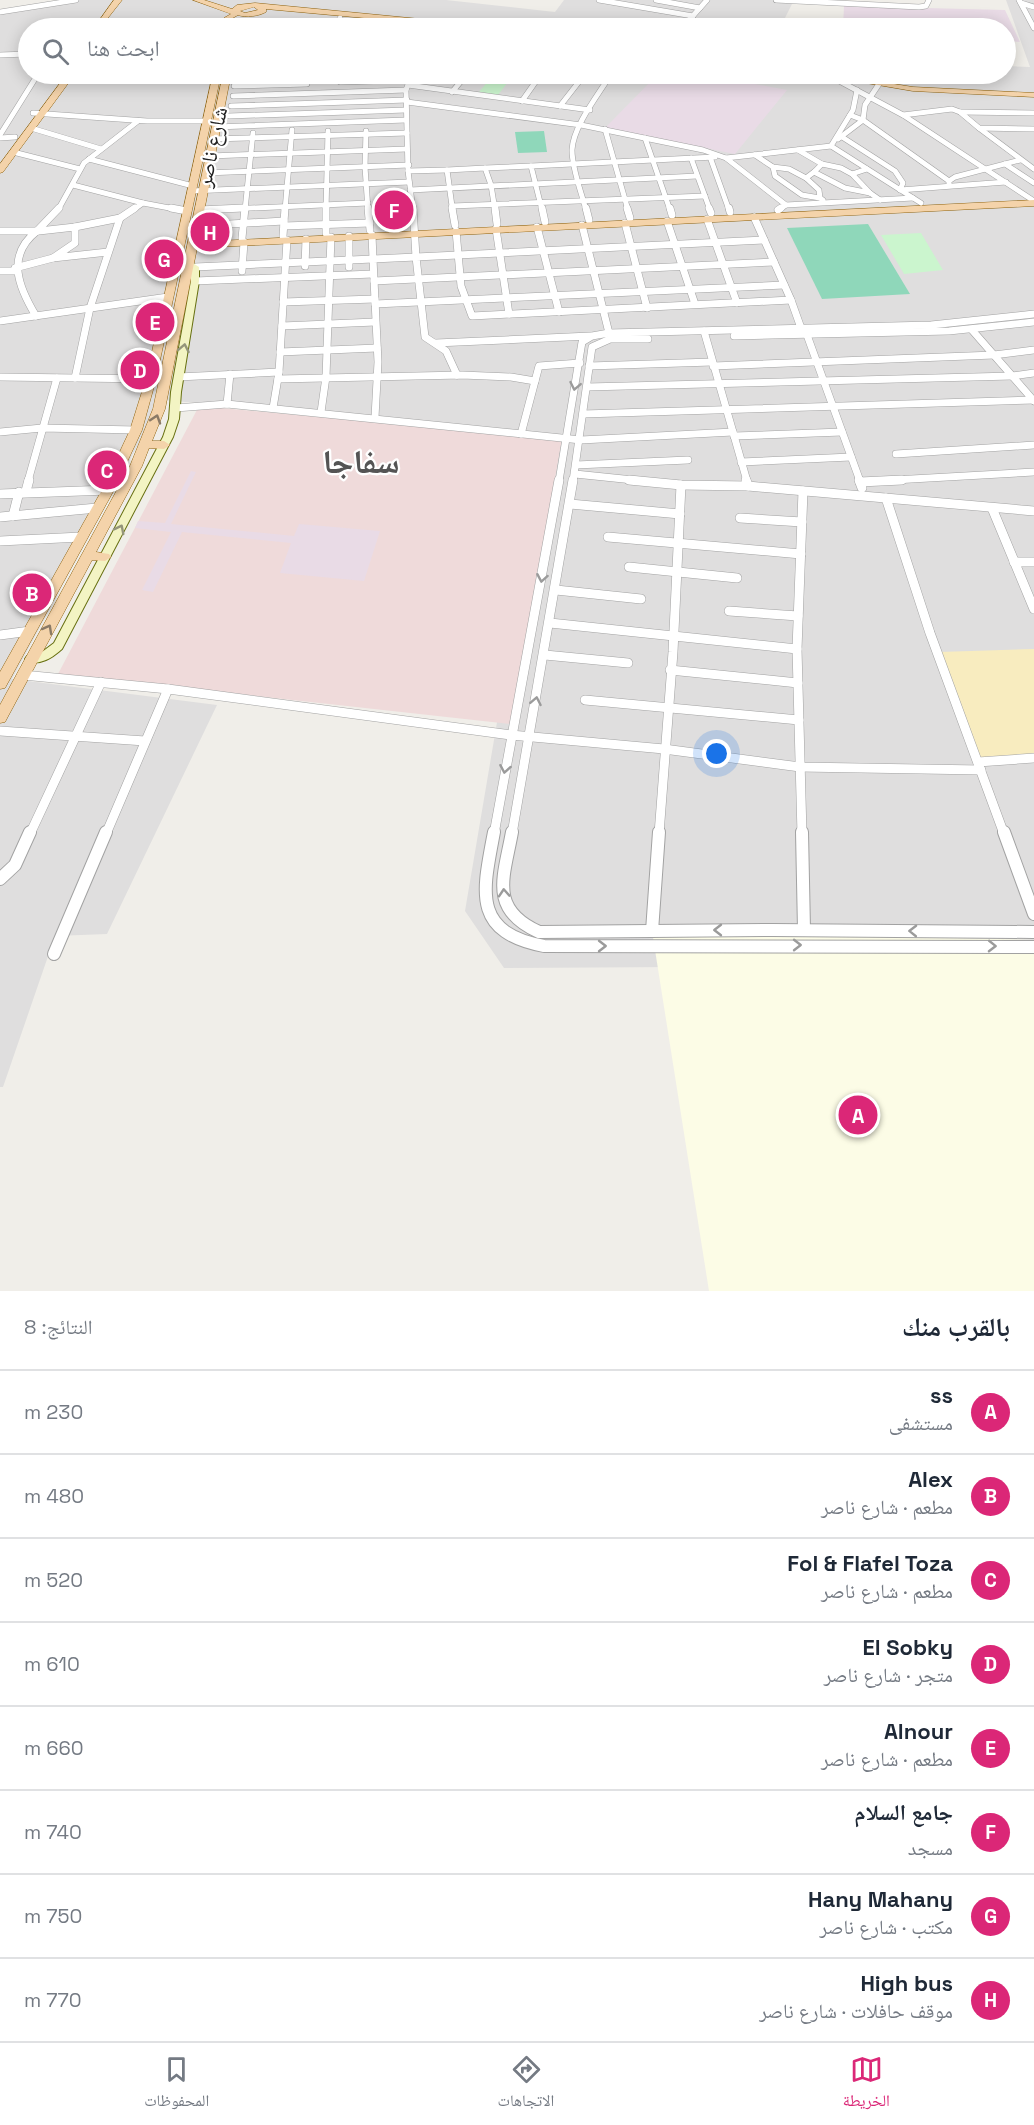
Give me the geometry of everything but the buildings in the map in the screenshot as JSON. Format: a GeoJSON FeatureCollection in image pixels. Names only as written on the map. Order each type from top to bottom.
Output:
{"type":"FeatureCollection","features":[{"type":"Feature","properties":{"kind":"main road"},"geometry":{"type":"LineString","coordinates":[[104,18],[118,0]]}},
{"type":"Feature","properties":{"kind":"main road"},"geometry":{"type":"LineString","coordinates":[[110,18],[124,0]]}},
{"type":"Feature","properties":{"kind":"main road"},"geometry":{"type":"LineString","coordinates":[[197,0],[236,13],[296,14],[311,18]]}},
{"type":"Feature","properties":{"kind":"main road"},"geometry":{"type":"LineString","coordinates":[[217,0],[375,18]]}},
{"type":"Feature","properties":{"kind":"main road"},"geometry":{"type":"LineString","coordinates":[[228,18],[240,7],[250,5]]}},
{"type":"Feature","properties":{"kind":"main road"},"geometry":{"type":"LineString","coordinates":[[248,18],[262,12],[259,6]]}},
{"type":"Feature","properties":{"kind":"main road"},"geometry":{"type":"LineString","coordinates":[[6,155],[31,128],[37,113],[56,84]]}},
{"type":"Feature","properties":{"kind":"main road"},"geometry":{"type":"LineString","coordinates":[[0,170],[15,137],[62,84]]}},
{"type":"Feature","properties":{"kind":"main road","name":"شارع ناصر"},"geometry":{"type":"LineString","coordinates":[[196,189],[206,173],[206,159],[215,129],[217,84]]}},
{"type":"Feature","properties":{"kind":"main road","name":"شارع ناصر"},"geometry":{"type":"LineString","coordinates":[[0,718],[146,444],[159,409],[172,341],[192,265],[196,189],[230,84]]}},
{"type":"Feature","properties":{"kind":"main road"},"geometry":{"type":"LineString","coordinates":[[879,84],[946,92],[1034,95]]}},
{"type":"Feature","properties":{"kind":"main road"},"geometry":{"type":"LineString","coordinates":[[915,84],[1034,91]]}},
{"type":"Feature","properties":{"kind":"main road"},"geometry":{"type":"LineString","coordinates":[[709,216],[782,207],[917,200],[1033,200]]}},
{"type":"Feature","properties":{"kind":"main road"},"geometry":{"type":"LineString","coordinates":[[192,243],[243,240],[285,231],[416,230],[709,216],[754,217],[1033,200]]}},
{"type":"Feature","properties":{"kind":"main road","name":"شارع ناصر"},"geometry":{"type":"LineString","coordinates":[[0,684],[108,490],[136,430],[151,379],[168,297],[193,217]]}},
{"type":"Feature","properties":{"kind":"main road"},"geometry":{"type":"LineString","coordinates":[[285,231],[306,239],[327,231],[349,236],[371,229]]}},
{"type":"Feature","properties":{"kind":"main road"},"geometry":{"type":"LineString","coordinates":[[159,342],[172,341]]}},
{"type":"Feature","properties":{"kind":"main road"},"geometry":{"type":"LineString","coordinates":[[146,444],[164,445]]}},
{"type":"Feature","properties":{"kind":"main road"},"geometry":{"type":"LineString","coordinates":[[88,555],[105,557]]}},
{"type":"Feature","properties":{"kind":"street"},"geometry":{"type":"LineString","coordinates":[[0,11],[59,0]]}},
{"type":"Feature","properties":{"kind":"street"},"geometry":{"type":"LineString","coordinates":[[0,11],[76,0]]}},
{"type":"Feature","properties":{"kind":"street"},"geometry":{"type":"LineString","coordinates":[[599,0],[693,16],[707,0]]}},
{"type":"Feature","properties":{"kind":"street"},"geometry":{"type":"LineString","coordinates":[[656,0],[700,8]]}},
{"type":"Feature","properties":{"kind":"street"},"geometry":{"type":"LineString","coordinates":[[776,0],[919,7],[926,6],[929,0]]}},
{"type":"Feature","properties":{"kind":"street"},"geometry":{"type":"LineString","coordinates":[[1020,2],[1034,7]]}},
{"type":"Feature","properties":{"kind":"street"},"geometry":{"type":"LineString","coordinates":[[1020,2],[1034,28]]}},
{"type":"Feature","properties":{"kind":"street"},"geometry":{"type":"LineString","coordinates":[[0,55],[18,54]]}},
{"type":"Feature","properties":{"kind":"street"},"geometry":{"type":"LineString","coordinates":[[0,137],[32,84]]}},
{"type":"Feature","properties":{"kind":"street"},"geometry":{"type":"LineString","coordinates":[[215,129],[229,116],[234,86],[308,84],[305,124]]}},
{"type":"Feature","properties":{"kind":"street"},"geometry":{"type":"LineString","coordinates":[[340,84],[340,123]]}},
{"type":"Feature","properties":{"kind":"street"},"geometry":{"type":"LineString","coordinates":[[372,84],[373,110],[366,134],[365,167],[373,259],[377,348],[378,376],[375,417]]}},
{"type":"Feature","properties":{"kind":"street"},"geometry":{"type":"LineString","coordinates":[[398,84],[590,110]]}},
{"type":"Feature","properties":{"kind":"street"},"geometry":{"type":"LineString","coordinates":[[452,92],[459,84]]}},
{"type":"Feature","properties":{"kind":"street"},"geometry":{"type":"LineString","coordinates":[[522,101],[534,84]]}},
{"type":"Feature","properties":{"kind":"street"},"geometry":{"type":"LineString","coordinates":[[560,106],[577,84]]}},
{"type":"Feature","properties":{"kind":"street"},"geometry":{"type":"LineString","coordinates":[[605,84],[581,125],[572,146],[584,201],[587,249],[609,333]]}},
{"type":"Feature","properties":{"kind":"street"},"geometry":{"type":"LineString","coordinates":[[845,84],[872,96],[903,115],[1033,200]]}},
{"type":"Feature","properties":{"kind":"street"},"geometry":{"type":"LineString","coordinates":[[206,173],[365,167],[447,170],[724,157],[831,146],[860,122],[865,105],[879,84]]}},
{"type":"Feature","properties":{"kind":"street"},"geometry":{"type":"LineString","coordinates":[[266,125],[271,85]]}},
{"type":"Feature","properties":{"kind":"street"},"geometry":{"type":"LineString","coordinates":[[233,96],[372,91],[407,85]]}},
{"type":"Feature","properties":{"kind":"street"},"geometry":{"type":"LineString","coordinates":[[407,85],[408,168],[425,337],[446,351],[457,375]]}},
{"type":"Feature","properties":{"kind":"street"},"geometry":{"type":"LineString","coordinates":[[840,137],[859,97],[857,90]]}},
{"type":"Feature","properties":{"kind":"street"},"geometry":{"type":"LineString","coordinates":[[231,106],[372,100],[581,125],[724,157],[782,207],[880,200],[917,200]]}},
{"type":"Feature","properties":{"kind":"street"},"geometry":{"type":"LineString","coordinates":[[229,116],[373,110],[406,104]]}},
{"type":"Feature","properties":{"kind":"street"},"geometry":{"type":"LineString","coordinates":[[903,115],[943,109],[960,112],[1034,113]]}},
{"type":"Feature","properties":{"kind":"street"},"geometry":{"type":"LineString","coordinates":[[960,112],[1034,169]]}},
{"type":"Feature","properties":{"kind":"street"},"geometry":{"type":"LineString","coordinates":[[37,113],[215,129],[252,138],[407,133]]}},
{"type":"Feature","properties":{"kind":"street"},"geometry":{"type":"LineString","coordinates":[[850,115],[876,130],[949,184]]}},
{"type":"Feature","properties":{"kind":"street"},"geometry":{"type":"LineString","coordinates":[[215,129],[406,120]]}},
{"type":"Feature","properties":{"kind":"street"},"geometry":{"type":"LineString","coordinates":[[36,316],[17,280],[15,270],[27,240],[56,214],[80,169],[89,159],[138,121]]}},
{"type":"Feature","properties":{"kind":"street"},"geometry":{"type":"LineString","coordinates":[[846,121],[860,122]]}},
{"type":"Feature","properties":{"kind":"street"},"geometry":{"type":"LineString","coordinates":[[321,412],[326,377],[330,300],[326,186],[328,123]]}},
{"type":"Feature","properties":{"kind":"street"},"geometry":{"type":"LineString","coordinates":[[273,408],[282,326],[292,124]]}},
{"type":"Feature","properties":{"kind":"street"},"geometry":{"type":"LineString","coordinates":[[242,279],[243,223],[254,126]]}},
{"type":"Feature","properties":{"kind":"street"},"geometry":{"type":"LineString","coordinates":[[31,128],[101,149]]}},
{"type":"Feature","properties":{"kind":"street"},"geometry":{"type":"LineString","coordinates":[[979,128],[1034,129]]}},
{"type":"Feature","properties":{"kind":"street"},"geometry":{"type":"LineString","coordinates":[[605,129],[620,180],[632,248],[647,308]]}},
{"type":"Feature","properties":{"kind":"street"},"geometry":{"type":"LineString","coordinates":[[0,137],[15,137]]}},
{"type":"Feature","properties":{"kind":"street"},"geometry":{"type":"LineString","coordinates":[[840,137],[897,172],[903,183],[900,190]]}},
{"type":"Feature","properties":{"kind":"street"},"geometry":{"type":"LineString","coordinates":[[645,138],[667,197],[675,245],[688,289],[695,304]]}},
{"type":"Feature","properties":{"kind":"street"},"geometry":{"type":"LineString","coordinates":[[831,146],[917,200]]}},
{"type":"Feature","properties":{"kind":"street"},"geometry":{"type":"LineString","coordinates":[[206,159],[250,154],[407,149]]}},
{"type":"Feature","properties":{"kind":"street"},"geometry":{"type":"LineString","coordinates":[[798,150],[822,164],[841,168],[852,174],[880,200]]}},
{"type":"Feature","properties":{"kind":"street"},"geometry":{"type":"LineString","coordinates":[[6,155],[80,169]]}},
{"type":"Feature","properties":{"kind":"street"},"geometry":{"type":"LineString","coordinates":[[755,155],[773,167],[806,177],[819,190],[820,198]]}},
{"type":"Feature","properties":{"kind":"street"},"geometry":{"type":"LineString","coordinates":[[710,157],[730,212]]}},
{"type":"Feature","properties":{"kind":"street"},"geometry":{"type":"LineString","coordinates":[[691,158],[705,196],[715,243],[737,303]]}},
{"type":"Feature","properties":{"kind":"street"},"geometry":{"type":"LineString","coordinates":[[89,159],[196,189],[288,188],[409,182]]}},
{"type":"Feature","properties":{"kind":"street"},"geometry":{"type":"LineString","coordinates":[[949,184],[1020,159]]}},
{"type":"Feature","properties":{"kind":"street"},"geometry":{"type":"LineString","coordinates":[[806,177],[822,164]]}},
{"type":"Feature","properties":{"kind":"street"},"geometry":{"type":"LineString","coordinates":[[1005,164],[1034,183]]}},
{"type":"Feature","properties":{"kind":"street"},"geometry":{"type":"LineString","coordinates":[[531,166],[540,203],[542,251],[559,312]]}},
{"type":"Feature","properties":{"kind":"street"},"geometry":{"type":"LineString","coordinates":[[773,167],[775,176],[802,195],[820,198],[828,203]]}},
{"type":"Feature","properties":{"kind":"street"},"geometry":{"type":"LineString","coordinates":[[485,168],[491,185],[509,314]]}},
{"type":"Feature","properties":{"kind":"street"},"geometry":{"type":"LineString","coordinates":[[447,170],[457,255],[465,300],[471,316],[791,300]]}},
{"type":"Feature","properties":{"kind":"street"},"geometry":{"type":"LineString","coordinates":[[852,174],[867,170]]}},
{"type":"Feature","properties":{"kind":"street"},"geometry":{"type":"LineString","coordinates":[[814,172],[845,188],[870,193]]}},
{"type":"Feature","properties":{"kind":"street"},"geometry":{"type":"LineString","coordinates":[[410,190],[697,176]]}},
{"type":"Feature","properties":{"kind":"street"},"geometry":{"type":"LineString","coordinates":[[754,181],[775,176]]}},
{"type":"Feature","properties":{"kind":"street"},"geometry":{"type":"LineString","coordinates":[[900,190],[949,184],[1006,182]]}},
{"type":"Feature","properties":{"kind":"street"},"geometry":{"type":"LineString","coordinates":[[73,184],[193,217],[285,231]]}},
{"type":"Feature","properties":{"kind":"street"},"geometry":{"type":"LineString","coordinates":[[452,206],[705,196]]}},
{"type":"Feature","properties":{"kind":"street"},"geometry":{"type":"LineString","coordinates":[[0,231],[37,231],[120,219],[143,203]]}},
{"type":"Feature","properties":{"kind":"street"},"geometry":{"type":"LineString","coordinates":[[193,217],[246,208],[368,203]]}},
{"type":"Feature","properties":{"kind":"street"},"geometry":{"type":"LineString","coordinates":[[754,217],[816,361],[865,495]]}},
{"type":"Feature","properties":{"kind":"street"},"geometry":{"type":"LineString","coordinates":[[75,378],[90,308],[120,219]]}},
{"type":"Feature","properties":{"kind":"street"},"geometry":{"type":"LineString","coordinates":[[53,258],[75,243],[75,227]]}},
{"type":"Feature","properties":{"kind":"street"},"geometry":{"type":"LineString","coordinates":[[349,236],[350,275]]}},
{"type":"Feature","properties":{"kind":"street"},"geometry":{"type":"LineString","coordinates":[[304,277],[306,239]]}},
{"type":"Feature","properties":{"kind":"street"},"geometry":{"type":"LineString","coordinates":[[31,659],[46,656],[58,646],[164,445],[176,408],[178,377],[195,281],[192,265],[349,261],[765,240]]}},
{"type":"Feature","properties":{"kind":"street"},"geometry":{"type":"LineString","coordinates":[[0,271],[15,270],[53,258],[75,254],[108,252]]}},
{"type":"Feature","properties":{"kind":"street"},"geometry":{"type":"LineString","coordinates":[[195,281],[350,275],[418,279],[774,262]]}},
{"type":"Feature","properties":{"kind":"street"},"geometry":{"type":"LineString","coordinates":[[283,302],[330,300],[421,302],[784,285]]}},
{"type":"Feature","properties":{"kind":"street"},"geometry":{"type":"LineString","coordinates":[[0,321],[168,297]]}},
{"type":"Feature","properties":{"kind":"street"},"geometry":{"type":"LineString","coordinates":[[899,329],[1034,314]]}},
{"type":"Feature","properties":{"kind":"street"},"geometry":{"type":"LineString","coordinates":[[282,326],[375,322]]}},
{"type":"Feature","properties":{"kind":"street"},"geometry":{"type":"LineString","coordinates":[[435,343],[592,336],[609,333],[972,330],[1034,322]]}},
{"type":"Feature","properties":{"kind":"street"},"geometry":{"type":"LineString","coordinates":[[972,330],[1034,400]]}},
{"type":"Feature","properties":{"kind":"street"},"geometry":{"type":"LineString","coordinates":[[704,334],[748,486]]}},
{"type":"Feature","properties":{"kind":"street"},"geometry":{"type":"LineString","coordinates":[[704,334],[601,341],[592,347],[556,590],[504,877],[503,893],[506,911],[520,924],[539,932],[804,930],[1034,932]]}},
{"type":"Feature","properties":{"kind":"street"},"geometry":{"type":"LineString","coordinates":[[592,336],[581,344],[580,363],[525,675],[511,735],[486,878],[486,897],[490,915],[500,931],[521,943],[544,946],[1034,946]]}},
{"type":"Feature","properties":{"kind":"street"},"geometry":{"type":"LineString","coordinates":[[280,352],[377,348]]}},
{"type":"Feature","properties":{"kind":"street"},"geometry":{"type":"LineString","coordinates":[[590,366],[994,355],[1034,350]]}},
{"type":"Feature","properties":{"kind":"street"},"geometry":{"type":"LineString","coordinates":[[521,434],[540,365],[580,363]]}},
{"type":"Feature","properties":{"kind":"street"},"geometry":{"type":"LineString","coordinates":[[587,387],[824,382],[1012,376],[1034,373]]}},
{"type":"Feature","properties":{"kind":"street"},"geometry":{"type":"LineString","coordinates":[[178,377],[230,374],[326,377],[457,375],[502,376],[535,381]]}},
{"type":"Feature","properties":{"kind":"street"},"geometry":{"type":"LineString","coordinates":[[227,404],[230,374]]}},
{"type":"Feature","properties":{"kind":"street"},"geometry":{"type":"LineString","coordinates":[[0,377],[151,379]]}},
{"type":"Feature","properties":{"kind":"street"},"geometry":{"type":"LineString","coordinates":[[13,516],[57,378]]}},
{"type":"Feature","properties":{"kind":"street"},"geometry":{"type":"LineString","coordinates":[[583,414],[1034,400]]}},
{"type":"Feature","properties":{"kind":"street"},"geometry":{"type":"LineString","coordinates":[[176,408],[227,404],[375,417],[580,440],[842,432]]}},
{"type":"Feature","properties":{"kind":"street"},"geometry":{"type":"LineString","coordinates":[[0,432],[42,428],[136,430]]}},
{"type":"Feature","properties":{"kind":"street"},"geometry":{"type":"LineString","coordinates":[[896,454],[1034,445]]}},
{"type":"Feature","properties":{"kind":"street"},"geometry":{"type":"LineString","coordinates":[[741,462],[851,457]]}},
{"type":"Feature","properties":{"kind":"street"},"geometry":{"type":"LineString","coordinates":[[575,470],[688,460]]}},
{"type":"Feature","properties":{"kind":"street"},"geometry":{"type":"LineString","coordinates":[[575,470],[681,485],[748,486],[1034,512]]}},
{"type":"Feature","properties":{"kind":"street"},"geometry":{"type":"LineString","coordinates":[[860,482],[1034,472]]}},
{"type":"Feature","properties":{"kind":"street"},"geometry":{"type":"LineString","coordinates":[[652,931],[680,543],[681,485]]}},
{"type":"Feature","properties":{"kind":"street"},"geometry":{"type":"LineString","coordinates":[[0,494],[108,490]]}},
{"type":"Feature","properties":{"kind":"street"},"geometry":{"type":"LineString","coordinates":[[803,491],[797,649],[804,930]]}},
{"type":"Feature","properties":{"kind":"street"},"geometry":{"type":"LineString","coordinates":[[886,498],[930,633],[1034,914]]}},
{"type":"Feature","properties":{"kind":"street"},"geometry":{"type":"LineString","coordinates":[[570,504],[680,514]]}},
{"type":"Feature","properties":{"kind":"street"},"geometry":{"type":"LineString","coordinates":[[0,517],[97,508]]}},
{"type":"Feature","properties":{"kind":"street"},"geometry":{"type":"LineString","coordinates":[[992,508],[1034,609]]}},
{"type":"Feature","properties":{"kind":"street"},"geometry":{"type":"LineString","coordinates":[[740,518],[802,522]]}},
{"type":"Feature","properties":{"kind":"street"},"geometry":{"type":"LineString","coordinates":[[0,541],[81,537]]}},
{"type":"Feature","properties":{"kind":"street"},"geometry":{"type":"LineString","coordinates":[[608,537],[801,554]]}},
{"type":"Feature","properties":{"kind":"street"},"geometry":{"type":"LineString","coordinates":[[1014,562],[1034,562]]}},
{"type":"Feature","properties":{"kind":"street"},"geometry":{"type":"LineString","coordinates":[[629,567],[737,578]]}},
{"type":"Feature","properties":{"kind":"street"},"geometry":{"type":"LineString","coordinates":[[556,590],[641,599]]}},
{"type":"Feature","properties":{"kind":"street"},"geometry":{"type":"LineString","coordinates":[[729,611],[798,616]]}},
{"type":"Feature","properties":{"kind":"street"},"geometry":{"type":"LineString","coordinates":[[550,623],[797,649]]}},
{"type":"Feature","properties":{"kind":"street"},"geometry":{"type":"LineString","coordinates":[[0,635],[30,631]]}},
{"type":"Feature","properties":{"kind":"street"},"geometry":{"type":"LineString","coordinates":[[545,655],[628,663]]}},
{"type":"Feature","properties":{"kind":"street"},"geometry":{"type":"LineString","coordinates":[[670,670],[798,683]]}},
{"type":"Feature","properties":{"kind":"street"},"geometry":{"type":"LineString","coordinates":[[23,675],[168,689],[529,738],[664,749],[800,766],[979,766],[1034,758]]}},
{"type":"Feature","properties":{"kind":"street"},"geometry":{"type":"LineString","coordinates":[[0,879],[15,865],[101,682]]}},
{"type":"Feature","properties":{"kind":"street"},"geometry":{"type":"LineString","coordinates":[[54,954],[168,689]]}},
{"type":"Feature","properties":{"kind":"street"},"geometry":{"type":"LineString","coordinates":[[585,700],[799,720]]}},
{"type":"Feature","properties":{"kind":"street"},"geometry":{"type":"LineString","coordinates":[[0,730],[145,741]]}},
{"type":"Feature","properties":{"kind":"shaded area"},"geometry":{"type":"Polygon","coordinates":[[[72,0],[446,0],[555,12],[564,0],[794,0],[785,18],[18,18],[18,84],[1016,84],[1016,66],[1030,67],[1016,28],[1016,18],[1012,18],[1006,0],[1034,0],[1034,965],[504,968],[465,911],[546,433],[162,400],[12,679],[217,705],[107,934],[55,936],[3,1087],[0,1087],[0,13],[72,0]]]}},
{"type":"Feature","properties":{"kind":"shaded area"},"geometry":{"type":"Polygon","coordinates":[[[844,6],[1005,10],[1009,18],[843,18],[844,6]]]}},
{"type":"Feature","properties":{"kind":"shaded area"},"geometry":{"type":"Polygon","coordinates":[[[648,84],[755,84],[787,90],[735,154],[605,128],[648,84]]]}},
{"type":"Feature","properties":{"kind":"shaded area"},"geometry":{"type":"Polygon","coordinates":[[[199,406],[562,439],[511,724],[58,674],[199,406]]]}},
{"type":"Feature","properties":{"kind":"shaded area"},"geometry":{"type":"Polygon","coordinates":[[[191,471],[196,472],[171,524],[294,536],[299,524],[380,531],[364,581],[280,573],[291,543],[182,532],[153,592],[142,590],[171,532],[135,528],[138,521],[165,523],[191,471]]]}},
{"type":"Feature","properties":{"kind":"shaded area"},"geometry":{"type":"Polygon","coordinates":[[[652,931],[1034,940],[1034,1291],[709,1291],[652,931]]]}},
{"type":"Feature","properties":{"kind":"sand"},"geometry":{"type":"Polygon","coordinates":[[[1034,649],[1034,758],[978,762],[939,652],[1034,649]]]}},
{"type":"Feature","properties":{"kind":"green space"},"geometry":{"type":"Polygon","coordinates":[[[486,84],[506,84],[498,95],[479,92],[486,84]]]}},
{"type":"Feature","properties":{"kind":"green space"},"geometry":{"type":"Polygon","coordinates":[[[544,131],[547,152],[518,153],[515,132],[544,131]]]}},
{"type":"Feature","properties":{"kind":"green space"},"geometry":{"type":"Polygon","coordinates":[[[868,224],[910,294],[822,299],[787,228],[868,224]]]}},
{"type":"Feature","properties":{"kind":"green space"},"geometry":{"type":"Polygon","coordinates":[[[921,233],[943,270],[904,274],[881,235],[921,233]]]}},
{"type":"Feature","properties":{"kind":"place","name":"جامع السلام"},"geometry":{"type":"Point","coordinates":[394,210]}},
{"type":"Feature","properties":{"kind":"place","name":"High bus"},"geometry":{"type":"Point","coordinates":[210,232]}},
{"type":"Feature","properties":{"kind":"place","name":"Hany Mahany"},"geometry":{"type":"Point","coordinates":[164,259]}},
{"type":"Feature","properties":{"kind":"place","name":"Alnour"},"geometry":{"type":"Point","coordinates":[155,322]}},
{"type":"Feature","properties":{"kind":"place","name":"El Sobky"},"geometry":{"type":"Point","coordinates":[140,370]}},
{"type":"Feature","properties":{"kind":"place","name":"Fol & Flafel Toza"},"geometry":{"type":"Point","coordinates":[107,470]}},
{"type":"Feature","properties":{"kind":"place","name":"Alex"},"geometry":{"type":"Point","coordinates":[32,593]}},
{"type":"Feature","properties":{"kind":"place","name":"ss"},"geometry":{"type":"Point","coordinates":[858,1115]}},
{"type":"Feature","properties":{"kind":"district","name":"سفاجا"},"geometry":{"type":"Point","coordinates":[361,461]}}]}
